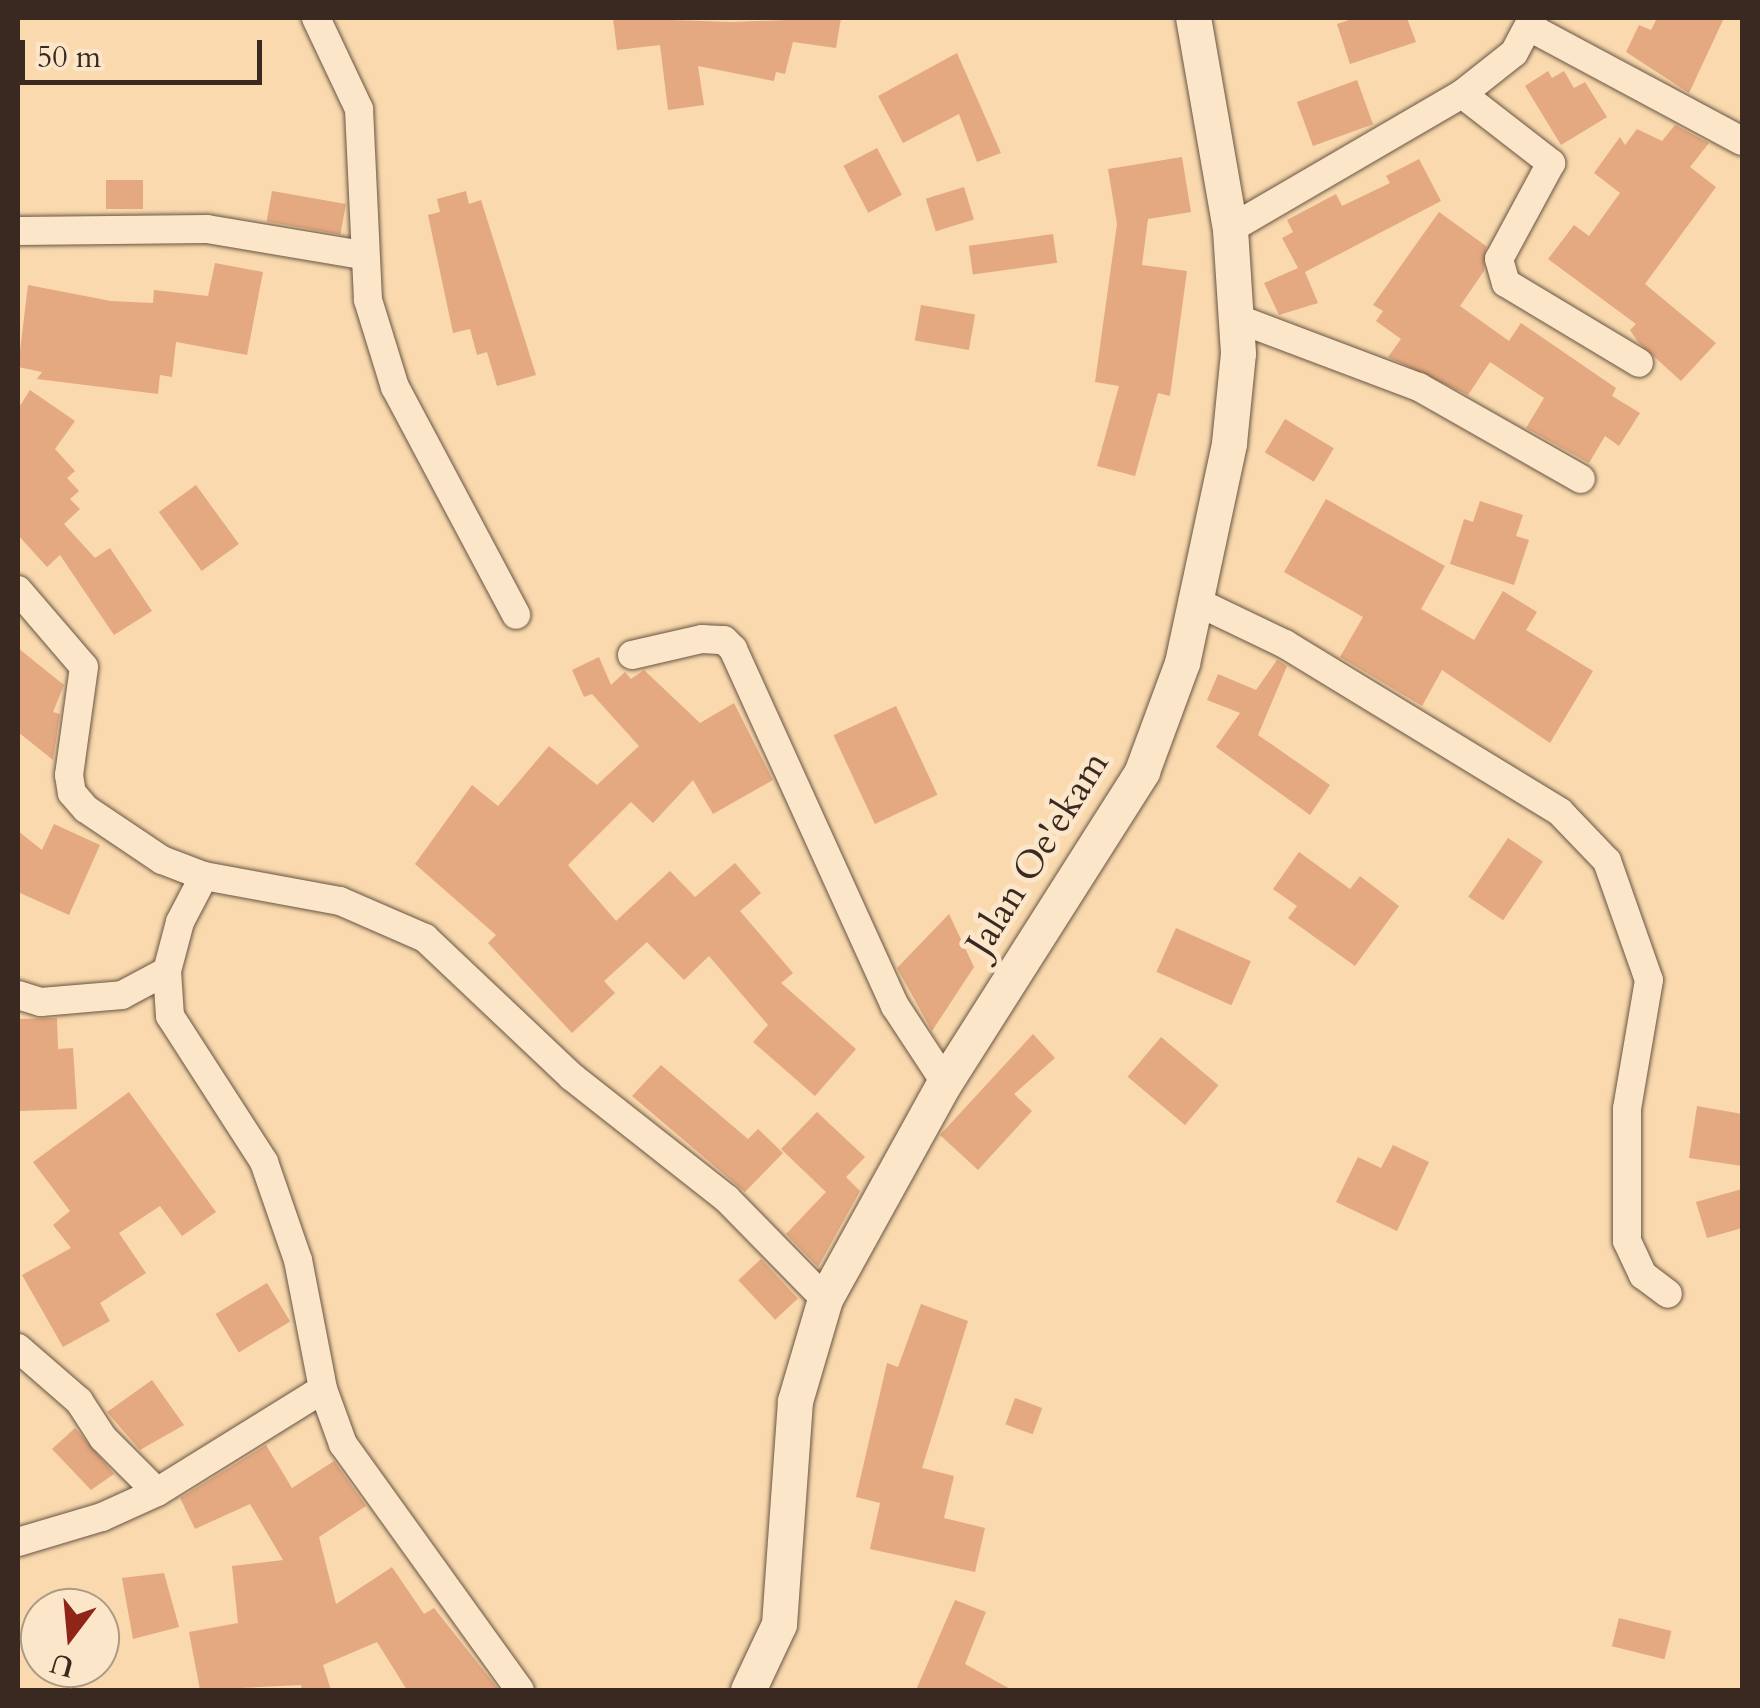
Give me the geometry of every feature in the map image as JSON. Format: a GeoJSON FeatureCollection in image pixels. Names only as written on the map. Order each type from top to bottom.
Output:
{"type":"FeatureCollection","features":[{"type":"Feature","properties":{"kind":"street"},"geometry":{"type":"LineString","coordinates":[[316,18],[359,109],[368,300],[395,387],[516,615]]}},
{"type":"Feature","properties":{"kind":"street","name":"Jalan Oe'ekam"},"geometry":{"type":"LineString","coordinates":[[748,1690],[779,1624],[796,1401],[825,1298],[945,1082],[1142,771],[1171,701],[1229,443],[1236,318],[1230,229],[1193,18]]}},
{"type":"Feature","properties":{"kind":"street"},"geometry":{"type":"LineString","coordinates":[[1230,229],[1462,94],[1514,52],[1532,23],[1742,141]]}},
{"type":"Feature","properties":{"kind":"street"},"geometry":{"type":"LineString","coordinates":[[1462,94],[1551,163],[1499,259],[1506,282],[1639,363]]}},
{"type":"Feature","properties":{"kind":"street"},"geometry":{"type":"LineString","coordinates":[[18,231],[207,228],[363,255]]}},
{"type":"Feature","properties":{"kind":"street"},"geometry":{"type":"LineString","coordinates":[[1236,318],[1419,388],[1582,480]]}},
{"type":"Feature","properties":{"kind":"street"},"geometry":{"type":"LineString","coordinates":[[18,590],[66,639],[84,667],[72,793],[122,836],[204,876],[340,902],[425,938],[572,1077],[726,1199],[825,1298]]}},
{"type":"Feature","properties":{"kind":"street"},"geometry":{"type":"LineString","coordinates":[[1193,600],[1285,644],[1560,812],[1608,861],[1649,980],[1627,1109],[1626,1241],[1643,1274],[1668,1294]]}},
{"type":"Feature","properties":{"kind":"street"},"geometry":{"type":"LineString","coordinates":[[632,655],[702,638],[724,640],[733,649],[895,1006],[945,1082]]}},
{"type":"Feature","properties":{"kind":"street"},"geometry":{"type":"LineString","coordinates":[[204,876],[188,901],[167,971],[170,1016],[264,1162],[298,1260],[323,1389],[343,1444],[384,1508],[520,1690]]}},
{"type":"Feature","properties":{"kind":"street"},"geometry":{"type":"LineString","coordinates":[[18,995],[59,1002],[122,994],[167,971]]}},
{"type":"Feature","properties":{"kind":"street"},"geometry":{"type":"LineString","coordinates":[[18,1348],[79,1402],[104,1438],[157,1492]]}},
{"type":"Feature","properties":{"kind":"street"},"geometry":{"type":"LineString","coordinates":[[18,1542],[102,1517],[157,1492],[323,1389]]}},
{"type":"Feature","properties":{"kind":"building"},"geometry":{"type":"Polygon","coordinates":[[[613,18],[732,22],[841,18],[836,48],[793,42],[785,74],[776,72],[774,81],[698,66],[704,105],[668,110],[660,45],[617,50],[613,18]]]}},
{"type":"Feature","properties":{"kind":"building"},"geometry":{"type":"Polygon","coordinates":[[[1355,18],[1407,18],[1416,42],[1350,64],[1337,24],[1355,18]]]}},
{"type":"Feature","properties":{"kind":"building"},"geometry":{"type":"Polygon","coordinates":[[[1657,18],[1724,18],[1689,93],[1626,52],[1639,25],[1651,30],[1657,18]]]}},
{"type":"Feature","properties":{"kind":"building"},"geometry":{"type":"Polygon","coordinates":[[[957,53],[1001,153],[977,162],[959,114],[903,143],[878,96],[957,53]]]}},
{"type":"Feature","properties":{"kind":"building"},"geometry":{"type":"Polygon","coordinates":[[[1548,71],[1552,78],[1564,71],[1574,88],[1585,82],[1607,117],[1561,145],[1525,86],[1548,71]]]}},
{"type":"Feature","properties":{"kind":"building"},"geometry":{"type":"Polygon","coordinates":[[[1357,80],[1373,124],[1313,146],[1297,102],[1357,80]]]}},
{"type":"Feature","properties":{"kind":"building"},"geometry":{"type":"Polygon","coordinates":[[[1675,125],[1709,143],[1690,167],[1716,187],[1645,284],[1716,343],[1681,381],[1638,342],[1630,330],[1636,324],[1548,259],[1574,225],[1589,236],[1620,193],[1594,173],[1620,137],[1625,145],[1637,129],[1662,141],[1675,125]]]}},
{"type":"Feature","properties":{"kind":"building"},"geometry":{"type":"Polygon","coordinates":[[[877,148],[902,195],[868,213],[843,166],[877,148]]]}},
{"type":"Feature","properties":{"kind":"building"},"geometry":{"type":"Polygon","coordinates":[[[1182,157],[1191,212],[1148,219],[1142,265],[1187,271],[1170,396],[1158,393],[1135,476],[1097,466],[1119,386],[1095,382],[1117,224],[1108,169],[1182,157]]]}},
{"type":"Feature","properties":{"kind":"building"},"geometry":{"type":"Polygon","coordinates":[[[1419,159],[1441,201],[1305,272],[1318,303],[1279,315],[1264,283],[1298,268],[1282,238],[1293,232],[1287,220],[1336,194],[1342,206],[1390,183],[1386,176],[1419,159]]]}},
{"type":"Feature","properties":{"kind":"building"},"geometry":{"type":"Polygon","coordinates":[[[106,180],[143,180],[143,209],[106,209],[106,180]]]}},
{"type":"Feature","properties":{"kind":"building"},"geometry":{"type":"Polygon","coordinates":[[[964,187],[974,220],[936,231],[926,199],[964,187]]]}},
{"type":"Feature","properties":{"kind":"building"},"geometry":{"type":"Polygon","coordinates":[[[272,191],[346,204],[340,235],[267,222],[272,191]]]}},
{"type":"Feature","properties":{"kind":"building"},"geometry":{"type":"Polygon","coordinates":[[[466,191],[469,204],[481,200],[536,375],[497,386],[487,352],[477,355],[470,329],[453,333],[428,215],[440,212],[437,199],[466,191]]]}},
{"type":"Feature","properties":{"kind":"building"},"geometry":{"type":"Polygon","coordinates":[[[1439,212],[1486,246],[1484,271],[1460,306],[1509,341],[1521,323],[1616,388],[1612,396],[1640,413],[1619,446],[1605,436],[1589,463],[1526,428],[1544,398],[1490,362],[1468,395],[1388,357],[1401,339],[1376,321],[1383,311],[1373,305],[1439,212]]]}},
{"type":"Feature","properties":{"kind":"building"},"geometry":{"type":"Polygon","coordinates":[[[1053,234],[1057,263],[973,275],[969,246],[1053,234]]]}},
{"type":"Feature","properties":{"kind":"building"},"geometry":{"type":"Polygon","coordinates":[[[215,263],[263,272],[247,355],[176,342],[172,377],[160,375],[158,394],[37,379],[42,372],[18,367],[28,285],[111,301],[153,303],[154,290],[208,296],[215,263]]]}},
{"type":"Feature","properties":{"kind":"building"},"geometry":{"type":"Polygon","coordinates":[[[921,305],[975,315],[969,350],[915,340],[921,305]]]}},
{"type":"Feature","properties":{"kind":"building"},"geometry":{"type":"Polygon","coordinates":[[[30,390],[75,421],[55,449],[75,471],[67,478],[79,491],[70,499],[80,509],[64,524],[95,558],[110,548],[152,611],[114,635],[60,555],[47,567],[18,535],[18,409],[30,390]]]}},
{"type":"Feature","properties":{"kind":"building"},"geometry":{"type":"Polygon","coordinates":[[[1285,419],[1334,448],[1314,482],[1265,452],[1285,419]]]}},
{"type":"Feature","properties":{"kind":"building"},"geometry":{"type":"Polygon","coordinates":[[[196,485],[239,544],[202,571],[159,512],[196,485]]]}},
{"type":"Feature","properties":{"kind":"building"},"geometry":{"type":"Polygon","coordinates":[[[1326,499],[1445,566],[1421,609],[1474,640],[1503,591],[1537,612],[1526,630],[1593,671],[1550,743],[1442,670],[1422,706],[1340,657],[1363,617],[1284,572],[1326,499]]]}},
{"type":"Feature","properties":{"kind":"building"},"geometry":{"type":"Polygon","coordinates":[[[1480,501],[1523,515],[1516,536],[1529,540],[1514,585],[1450,564],[1464,519],[1473,522],[1480,501]]]}},
{"type":"Feature","properties":{"kind":"building"},"geometry":{"type":"Polygon","coordinates":[[[18,648],[64,685],[53,712],[60,714],[53,760],[18,732],[18,648]]]}},
{"type":"Feature","properties":{"kind":"building"},"geometry":{"type":"Polygon","coordinates":[[[599,657],[611,685],[625,672],[631,679],[644,670],[700,723],[734,703],[773,780],[713,814],[693,780],[653,823],[631,802],[568,865],[616,921],[670,871],[695,897],[735,863],[761,893],[740,911],[793,973],[781,983],[856,1049],[815,1096],[753,1042],[768,1025],[709,956],[684,980],[647,942],[604,981],[615,993],[572,1033],[488,943],[496,935],[415,864],[472,785],[498,806],[549,746],[597,785],[639,746],[592,694],[584,697],[572,670],[599,657]]]}},
{"type":"Feature","properties":{"kind":"building"},"geometry":{"type":"Polygon","coordinates":[[[1277,660],[1287,666],[1258,735],[1330,785],[1310,815],[1216,747],[1240,713],[1207,700],[1218,674],[1256,690],[1277,660]]]}},
{"type":"Feature","properties":{"kind":"building"},"geometry":{"type":"Polygon","coordinates":[[[896,706],[937,795],[875,824],[833,735],[896,706]]]}},
{"type":"Feature","properties":{"kind":"building"},"geometry":{"type":"Polygon","coordinates":[[[54,824],[100,845],[69,915],[18,892],[18,831],[42,850],[54,824]]]}},
{"type":"Feature","properties":{"kind":"building"},"geometry":{"type":"Polygon","coordinates":[[[1508,838],[1543,861],[1503,920],[1468,897],[1508,838]]]}},
{"type":"Feature","properties":{"kind":"building"},"geometry":{"type":"Polygon","coordinates":[[[1299,852],[1350,889],[1360,876],[1399,906],[1355,966],[1288,918],[1297,906],[1273,889],[1299,852]]]}},
{"type":"Feature","properties":{"kind":"building"},"geometry":{"type":"Polygon","coordinates":[[[949,914],[974,967],[932,1031],[897,968],[949,914]]]}},
{"type":"Feature","properties":{"kind":"building"},"geometry":{"type":"Polygon","coordinates":[[[1176,928],[1251,961],[1231,1005],[1156,972],[1176,928]]]}},
{"type":"Feature","properties":{"kind":"building"},"geometry":{"type":"Polygon","coordinates":[[[57,1018],[58,1049],[73,1048],[77,1109],[18,1111],[18,1019],[57,1018]]]}},
{"type":"Feature","properties":{"kind":"building"},"geometry":{"type":"Polygon","coordinates":[[[1033,1034],[1055,1058],[1014,1094],[1032,1111],[978,1170],[940,1135],[1033,1034]]]}},
{"type":"Feature","properties":{"kind":"building"},"geometry":{"type":"Polygon","coordinates":[[[1161,1037],[1218,1085],[1185,1125],[1128,1077],[1161,1037]]]}},
{"type":"Feature","properties":{"kind":"building"},"geometry":{"type":"Polygon","coordinates":[[[661,1065],[748,1139],[758,1129],[783,1153],[745,1192],[632,1096],[661,1065]]]}},
{"type":"Feature","properties":{"kind":"building"},"geometry":{"type":"Polygon","coordinates":[[[129,1092],[216,1212],[182,1236],[160,1206],[119,1233],[146,1273],[100,1303],[110,1321],[63,1347],[22,1275],[71,1248],[53,1225],[70,1211],[33,1162],[129,1092]]]}},
{"type":"Feature","properties":{"kind":"building"},"geometry":{"type":"Polygon","coordinates":[[[1697,1106],[1742,1114],[1742,1166],[1689,1158],[1697,1106]]]}},
{"type":"Feature","properties":{"kind":"building"},"geometry":{"type":"Polygon","coordinates":[[[817,1112],[865,1157],[846,1177],[860,1191],[818,1267],[786,1234],[826,1192],[781,1149],[817,1112]]]}},
{"type":"Feature","properties":{"kind":"building"},"geometry":{"type":"Polygon","coordinates":[[[1393,1145],[1429,1162],[1397,1231],[1336,1202],[1358,1157],[1381,1168],[1393,1145]]]}},
{"type":"Feature","properties":{"kind":"building"},"geometry":{"type":"Polygon","coordinates":[[[1742,1189],[1742,1228],[1707,1238],[1696,1202],[1742,1189]]]}},
{"type":"Feature","properties":{"kind":"building"},"geometry":{"type":"Polygon","coordinates":[[[761,1259],[798,1298],[775,1320],[738,1280],[761,1259]]]}},
{"type":"Feature","properties":{"kind":"building"},"geometry":{"type":"Polygon","coordinates":[[[267,1283],[290,1322],[239,1352],[216,1314],[267,1283]]]}},
{"type":"Feature","properties":{"kind":"building"},"geometry":{"type":"Polygon","coordinates":[[[921,1304],[968,1321],[922,1468],[954,1476],[944,1518],[985,1528],[975,1572],[870,1549],[880,1503],[856,1497],[887,1363],[898,1367],[921,1304]]]}},
{"type":"Feature","properties":{"kind":"building"},"geometry":{"type":"Polygon","coordinates":[[[152,1380],[184,1425],[140,1450],[107,1412],[152,1380]]]}},
{"type":"Feature","properties":{"kind":"building"},"geometry":{"type":"Polygon","coordinates":[[[1015,1398],[1042,1408],[1033,1434],[1005,1424],[1015,1398]]]}},
{"type":"Feature","properties":{"kind":"building"},"geometry":{"type":"Polygon","coordinates":[[[75,1428],[114,1474],[91,1490],[52,1449],[75,1428]]]}},
{"type":"Feature","properties":{"kind":"building"},"geometry":{"type":"Polygon","coordinates":[[[266,1445],[292,1488],[334,1461],[366,1506],[319,1537],[336,1604],[392,1567],[424,1614],[434,1608],[499,1690],[407,1690],[377,1642],[323,1665],[331,1690],[302,1690],[301,1685],[200,1690],[189,1632],[238,1623],[232,1566],[283,1560],[250,1504],[195,1529],[180,1498],[266,1445]]]}},
{"type":"Feature","properties":{"kind":"building"},"geometry":{"type":"Polygon","coordinates":[[[164,1573],[179,1627],[133,1639],[122,1578],[164,1573]]]}},
{"type":"Feature","properties":{"kind":"building"},"geometry":{"type":"Polygon","coordinates":[[[955,1600],[986,1612],[965,1664],[1012,1690],[916,1690],[955,1600]]]}},
{"type":"Feature","properties":{"kind":"building"},"geometry":{"type":"Polygon","coordinates":[[[1619,1618],[1671,1631],[1664,1659],[1612,1646],[1619,1618]]]}}]}
